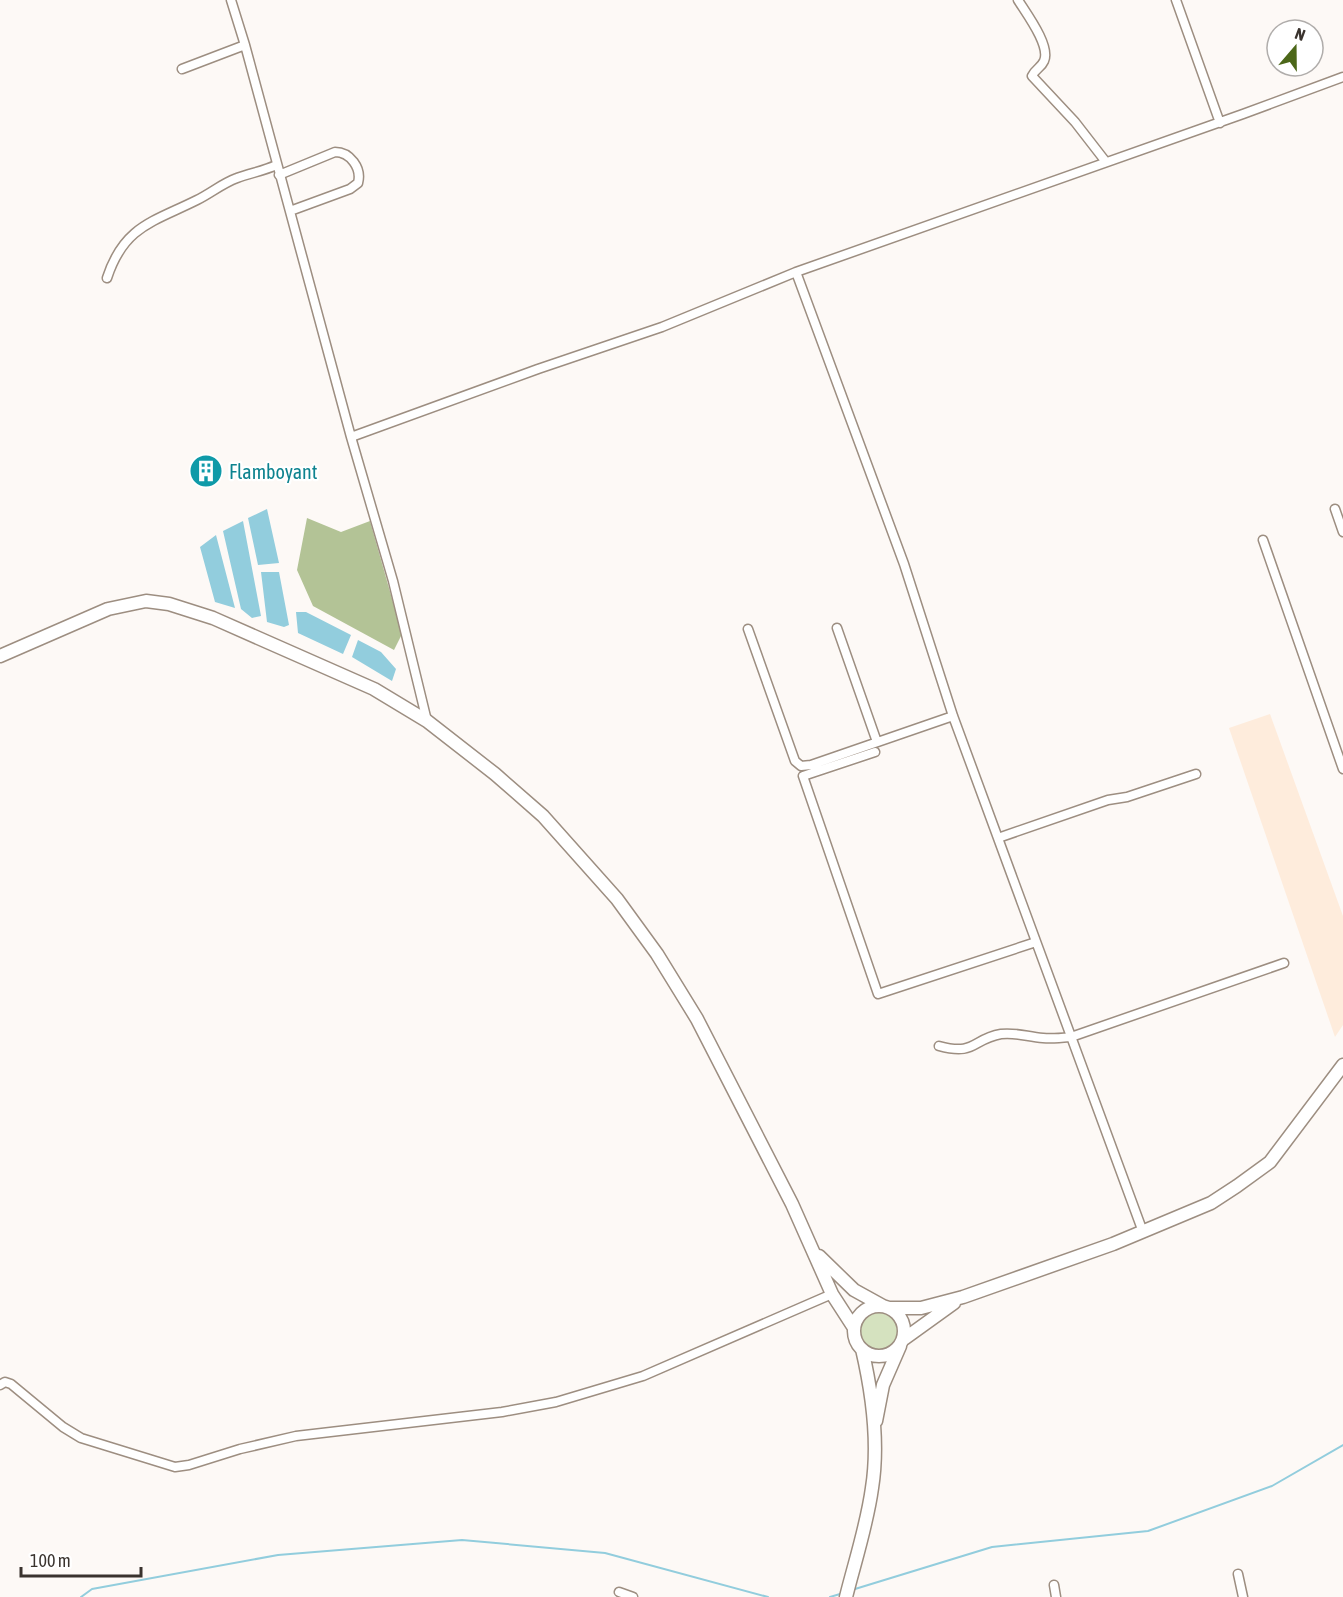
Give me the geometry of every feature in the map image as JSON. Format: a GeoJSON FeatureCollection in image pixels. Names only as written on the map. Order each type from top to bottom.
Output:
{"type":"FeatureCollection","features":[{"type":"Feature","properties":{"kind":"street"},"geometry":{"type":"LineString","coordinates":[[231,0],[351,438],[393,581],[427,721]]}},
{"type":"Feature","properties":{"kind":"street"},"geometry":{"type":"LineString","coordinates":[[1018,0],[1038,32],[1045,55],[1044,62],[1032,76],[1075,122],[1106,162]]}},
{"type":"Feature","properties":{"kind":"street"},"geometry":{"type":"LineString","coordinates":[[1176,0],[1220,123]]}},
{"type":"Feature","properties":{"kind":"street"},"geometry":{"type":"LineString","coordinates":[[182,69],[245,45]]}},
{"type":"Feature","properties":{"kind":"street"},"geometry":{"type":"LineString","coordinates":[[351,438],[538,369],[662,327],[796,272],[1220,123],[1343,77]]}},
{"type":"Feature","properties":{"kind":"street"},"geometry":{"type":"LineString","coordinates":[[279,174],[335,152],[350,155],[359,174],[358,183],[350,189],[290,211]]}},
{"type":"Feature","properties":{"kind":"street"},"geometry":{"type":"LineString","coordinates":[[107,278],[119,250],[128,238],[145,224],[199,199],[236,178],[276,165]]}},
{"type":"Feature","properties":{"kind":"street"},"geometry":{"type":"LineString","coordinates":[[796,272],[904,564],[953,716],[1143,1232]]}},
{"type":"Feature","properties":{"kind":"street"},"geometry":{"type":"LineString","coordinates":[[1335,509],[1343,532]]}},
{"type":"Feature","properties":{"kind":"street"},"geometry":{"type":"LineString","coordinates":[[1263,540],[1343,770]]}},
{"type":"Feature","properties":{"kind":"street"},"geometry":{"type":"LineString","coordinates":[[0,656],[100,612],[134,602],[162,602],[213,618],[374,689],[427,721],[495,774],[543,816],[617,898],[657,954],[697,1019],[814,1251],[832,1294],[854,1328]]}},
{"type":"Feature","properties":{"kind":"street"},"geometry":{"type":"LineString","coordinates":[[837,628],[877,742]]}},
{"type":"Feature","properties":{"kind":"street"},"geometry":{"type":"LineString","coordinates":[[748,630],[797,764],[801,766],[811,765],[953,716]]}},
{"type":"Feature","properties":{"kind":"street"},"geometry":{"type":"LineString","coordinates":[[875,752],[803,776],[878,994],[1036,942]]}},
{"type":"Feature","properties":{"kind":"street"},"geometry":{"type":"LineString","coordinates":[[998,838],[1196,774]]}},
{"type":"Feature","properties":{"kind":"street"},"geometry":{"type":"LineString","coordinates":[[939,1046],[953,1050],[964,1049],[990,1038],[1016,1033],[1041,1038],[1071,1037],[1284,963]]}},
{"type":"Feature","properties":{"kind":"street"},"geometry":{"type":"LineString","coordinates":[[846,1597],[873,1487],[874,1431],[867,1371],[862,1349],[854,1335],[854,1328],[861,1313],[875,1306],[921,1308],[963,1297],[1143,1232],[1211,1203],[1270,1162],[1343,1065]]}},
{"type":"Feature","properties":{"kind":"street"},"geometry":{"type":"LineString","coordinates":[[814,1251],[854,1290],[887,1307],[898,1314],[903,1321],[905,1330],[902,1342],[884,1385],[874,1431]]}},
{"type":"Feature","properties":{"kind":"street"},"geometry":{"type":"LineString","coordinates":[[832,1294],[835,1283],[845,1282]]}},
{"type":"Feature","properties":{"kind":"street"},"geometry":{"type":"LineString","coordinates":[[0,1385],[5,1382],[11,1384],[81,1438],[176,1467],[296,1436],[502,1412],[556,1402],[643,1376],[832,1294]]}},
{"type":"Feature","properties":{"kind":"street"},"geometry":{"type":"LineString","coordinates":[[862,1349],[877,1356],[894,1352],[902,1342],[963,1297]]}},
{"type":"Feature","properties":{"kind":"street"},"geometry":{"type":"LineString","coordinates":[[1238,1574],[1243,1597]]}},
{"type":"Feature","properties":{"kind":"street"},"geometry":{"type":"LineString","coordinates":[[1054,1585],[1056,1597]]}},
{"type":"Feature","properties":{"kind":"street"},"geometry":{"type":"LineString","coordinates":[[620,1592],[633,1597]]}},
{"type":"Feature","properties":{"kind":"shaded area"},"geometry":{"type":"Polygon","coordinates":[[[1270,714],[1343,916],[1343,1025],[1335,1037],[1229,728],[1270,714]]]}},
{"type":"Feature","properties":{"kind":"green space"},"geometry":{"type":"Polygon","coordinates":[[[307,518],[341,532],[370,521],[402,634],[394,650],[313,606],[297,570],[307,518]]]}},
{"type":"Feature","properties":{"kind":"green space"},"geometry":{"type":"Polygon","coordinates":[[[879,1309],[894,1315],[900,1330],[894,1345],[879,1351],[864,1345],[858,1330],[864,1315],[879,1309]]]}},
{"type":"Feature","properties":{"kind":"water"},"geometry":{"type":"Polygon","coordinates":[[[267,509],[279,563],[258,565],[248,518],[267,509]]]}},
{"type":"Feature","properties":{"kind":"water"},"geometry":{"type":"Polygon","coordinates":[[[243,521],[261,616],[252,618],[241,609],[223,531],[243,521]]]}},
{"type":"Feature","properties":{"kind":"water"},"geometry":{"type":"Polygon","coordinates":[[[216,535],[235,608],[215,602],[200,547],[216,535]]]}},
{"type":"Feature","properties":{"kind":"water"},"geometry":{"type":"Polygon","coordinates":[[[261,572],[279,572],[289,625],[284,627],[267,622],[261,572]]]}},
{"type":"Feature","properties":{"kind":"water"},"geometry":{"type":"Polygon","coordinates":[[[296,612],[306,612],[351,635],[343,654],[298,633],[296,612]]]}},
{"type":"Feature","properties":{"kind":"water"},"geometry":{"type":"Polygon","coordinates":[[[358,640],[381,652],[396,669],[392,681],[352,657],[358,640]]]}},
{"type":"Feature","properties":{"kind":"waterway"},"geometry":{"type":"LineString","coordinates":[[855,1589],[992,1547],[1148,1531],[1272,1486],[1343,1445]]}},
{"type":"Feature","properties":{"kind":"waterway"},"geometry":{"type":"LineString","coordinates":[[81,1597],[92,1589],[278,1555],[462,1540],[605,1553],[768,1597]]}},
{"type":"Feature","properties":{"kind":"waterway"},"geometry":{"type":"LineString","coordinates":[[830,1597],[840,1594]]}},
{"type":"Feature","properties":{"kind":"place","name":"Flamboyant"},"geometry":{"type":"Point","coordinates":[206,471]}}]}
